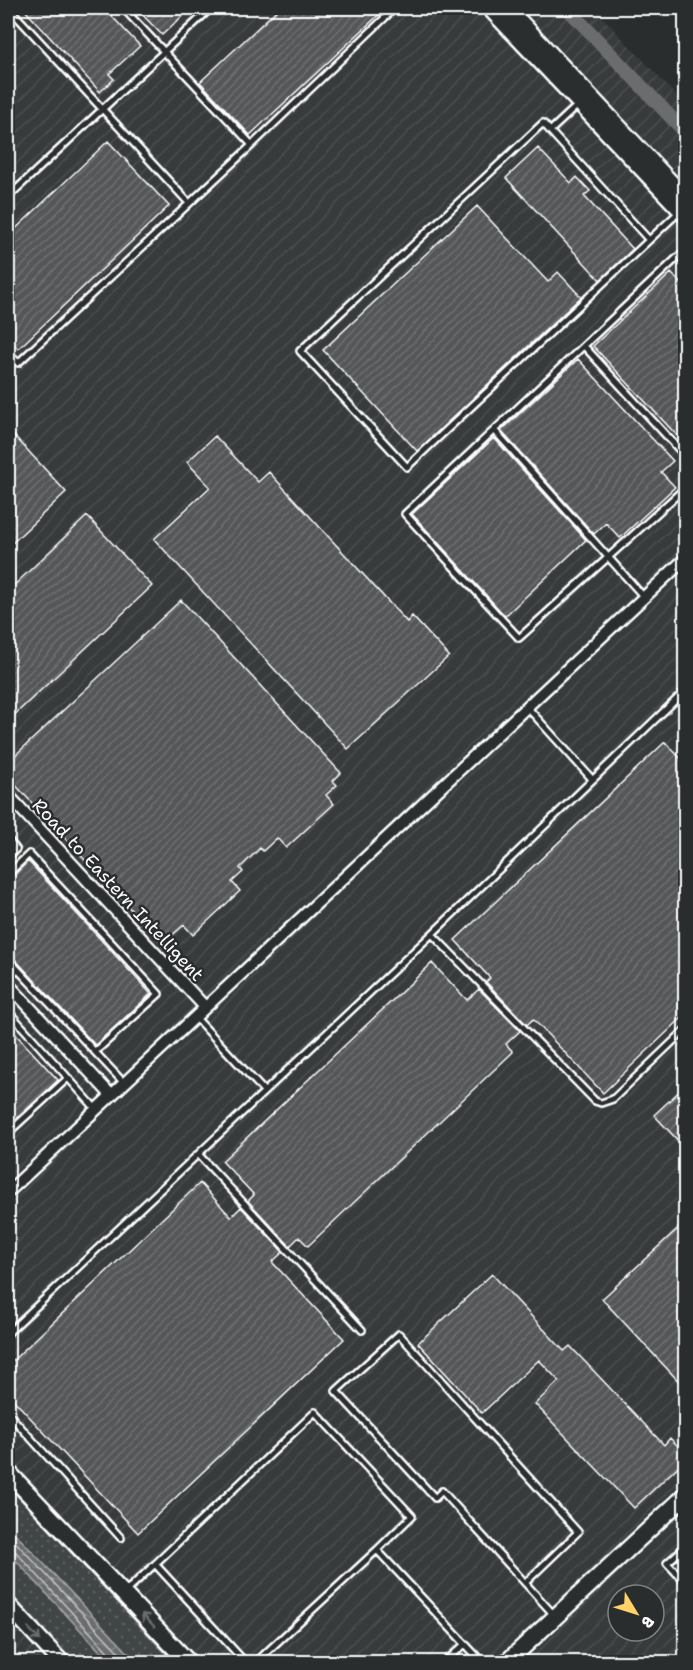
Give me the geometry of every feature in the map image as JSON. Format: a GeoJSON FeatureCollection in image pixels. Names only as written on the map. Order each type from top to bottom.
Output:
{"type":"FeatureCollection","features":[{"type":"Feature","properties":{"kind":"street"},"geometry":{"type":"LineString","coordinates":[[490,8],[684,208]]}},
{"type":"Feature","properties":{"kind":"street"},"geometry":{"type":"LineString","coordinates":[[507,8],[684,208]]}},
{"type":"Feature","properties":{"kind":"street"},"geometry":{"type":"LineString","coordinates":[[8,1192],[686,558]]}},
{"type":"Feature","properties":{"kind":"street","name":"Road to Eastern Intelligent"},"geometry":{"type":"LineString","coordinates":[[8,795],[205,1007]]}},
{"type":"Feature","properties":{"kind":"street"},"geometry":{"type":"LineString","coordinates":[[8,984],[111,1095]]}},
{"type":"Feature","properties":{"kind":"street"},"geometry":{"type":"LineString","coordinates":[[8,1472],[188,1662]]}},
{"type":"Feature","properties":{"kind":"street"},"geometry":{"type":"LineString","coordinates":[[507,1662],[686,1495]]}},
{"type":"Feature","properties":{"kind":"street"},"geometry":{"type":"LineString","coordinates":[[8,1605],[61,1662]]}},
{"type":"Feature","properties":{"kind":"lane"},"geometry":{"type":"LineString","coordinates":[[9,8],[189,203]]}},
{"type":"Feature","properties":{"kind":"lane"},"geometry":{"type":"LineString","coordinates":[[123,8],[252,145]]}},
{"type":"Feature","properties":{"kind":"lane"},"geometry":{"type":"LineString","coordinates":[[8,197],[211,8]]}},
{"type":"Feature","properties":{"kind":"lane"},"geometry":{"type":"LineString","coordinates":[[8,352],[18,363],[252,145],[394,8]]}},
{"type":"Feature","properties":{"kind":"lane"},"geometry":{"type":"LineString","coordinates":[[550,131],[580,103]]}},
{"type":"Feature","properties":{"kind":"lane"},"geometry":{"type":"LineString","coordinates":[[649,240],[543,123],[300,351],[407,467],[684,208]]}},
{"type":"Feature","properties":{"kind":"lane"},"geometry":{"type":"LineString","coordinates":[[686,264],[678,256],[405,514],[519,638],[686,487]]}},
{"type":"Feature","properties":{"kind":"lane"},"geometry":{"type":"LineString","coordinates":[[584,346],[686,457]]}},
{"type":"Feature","properties":{"kind":"lane"},"geometry":{"type":"LineString","coordinates":[[494,430],[644,597]]}},
{"type":"Feature","properties":{"kind":"lane"},"geometry":{"type":"LineString","coordinates":[[8,1333],[432,934],[686,690]]}},
{"type":"Feature","properties":{"kind":"lane"},"geometry":{"type":"LineString","coordinates":[[527,707],[592,778]]}},
{"type":"Feature","properties":{"kind":"lane"},"geometry":{"type":"LineString","coordinates":[[8,839],[16,849],[8,858]]}},
{"type":"Feature","properties":{"kind":"lane"},"geometry":{"type":"LineString","coordinates":[[8,874],[29,854],[159,994],[95,1052]]}},
{"type":"Feature","properties":{"kind":"lane"},"geometry":{"type":"LineString","coordinates":[[432,934],[595,1101],[601,1103],[613,1099],[686,1029]]}},
{"type":"Feature","properties":{"kind":"lane"},"geometry":{"type":"LineString","coordinates":[[8,959],[124,1083]]}},
{"type":"Feature","properties":{"kind":"lane"},"geometry":{"type":"LineString","coordinates":[[8,1011],[96,1109]]}},
{"type":"Feature","properties":{"kind":"lane"},"geometry":{"type":"LineString","coordinates":[[194,1017],[264,1091]]}},
{"type":"Feature","properties":{"kind":"lane"},"geometry":{"type":"LineString","coordinates":[[8,1133],[68,1078]]}},
{"type":"Feature","properties":{"kind":"lane"},"geometry":{"type":"LineString","coordinates":[[198,1155],[362,1330]]}},
{"type":"Feature","properties":{"kind":"lane"},"geometry":{"type":"LineString","coordinates":[[525,1583],[578,1532],[399,1334],[336,1391],[435,1498],[442,1491],[525,1583],[556,1617]]}},
{"type":"Feature","properties":{"kind":"lane"},"geometry":{"type":"LineString","coordinates":[[123,1594],[315,1412],[412,1516],[257,1661],[246,1662],[155,1564]]}},
{"type":"Feature","properties":{"kind":"lane"},"geometry":{"type":"LineString","coordinates":[[8,1413],[121,1538]]}},
{"type":"Feature","properties":{"kind":"lane"},"geometry":{"type":"LineString","coordinates":[[686,1546],[668,1563],[686,1582]]}},
{"type":"Feature","properties":{"kind":"lane"},"geometry":{"type":"LineString","coordinates":[[377,1551],[482,1662]]}},
{"type":"Feature","properties":{"kind":"lane"},"geometry":{"type":"LineString","coordinates":[[445,1662],[465,1644]]}},
{"type":"Feature","properties":{"kind":"shaded area"},"geometry":{"type":"Polygon","coordinates":[[[8,8],[594,8],[685,105],[685,1662],[8,1662],[8,8]]]}},
{"type":"Feature","properties":{"kind":"shaded area"},"geometry":{"type":"Polygon","coordinates":[[[8,1486],[174,1662],[72,1662],[8,1593],[8,1486]]]}},
{"type":"Feature","properties":{"kind":"water"},"geometry":{"type":"Polygon","coordinates":[[[8,1526],[137,1662],[110,1662],[8,1552],[8,1526]]]}},
{"type":"Feature","properties":{"kind":"building"},"geometry":{"type":"Polygon","coordinates":[[[23,8],[104,8],[140,46],[109,74],[114,79],[100,92],[23,8]]]}},
{"type":"Feature","properties":{"kind":"building"},"geometry":{"type":"Polygon","coordinates":[[[136,8],[191,8],[162,35],[136,8]]]}},
{"type":"Feature","properties":{"kind":"building"},"geometry":{"type":"Polygon","coordinates":[[[279,8],[386,8],[250,135],[200,82],[279,8]]]}},
{"type":"Feature","properties":{"kind":"building"},"geometry":{"type":"Polygon","coordinates":[[[108,141],[169,206],[18,349],[8,337],[8,236],[108,141]]]}},
{"type":"Feature","properties":{"kind":"building"},"geometry":{"type":"Polygon","coordinates":[[[538,148],[571,183],[577,177],[590,191],[584,196],[633,249],[600,280],[506,178],[538,148]]]}},
{"type":"Feature","properties":{"kind":"building"},"geometry":{"type":"Polygon","coordinates":[[[477,206],[548,282],[558,272],[581,297],[417,451],[323,350],[477,206]]]}},
{"type":"Feature","properties":{"kind":"building"},"geometry":{"type":"Polygon","coordinates":[[[671,273],[686,288],[686,445],[593,346],[671,273]]]}},
{"type":"Feature","properties":{"kind":"building"},"geometry":{"type":"Polygon","coordinates":[[[578,359],[673,461],[661,472],[675,487],[620,538],[606,523],[594,534],[501,431],[578,359]]]}},
{"type":"Feature","properties":{"kind":"building"},"geometry":{"type":"Polygon","coordinates":[[[8,429],[66,492],[8,547],[8,429]]]}},
{"type":"Feature","properties":{"kind":"building"},"geometry":{"type":"Polygon","coordinates":[[[215,436],[258,482],[269,472],[407,622],[412,616],[449,656],[348,749],[154,539],[210,487],[187,462],[215,436]]]}},
{"type":"Feature","properties":{"kind":"building"},"geometry":{"type":"Polygon","coordinates":[[[494,438],[586,540],[505,616],[412,514],[494,438]]]}},
{"type":"Feature","properties":{"kind":"building"},"geometry":{"type":"Polygon","coordinates":[[[87,516],[152,586],[8,721],[8,591],[87,516]]]}},
{"type":"Feature","properties":{"kind":"building"},"geometry":{"type":"Polygon","coordinates":[[[181,600],[341,773],[333,781],[337,785],[326,795],[334,804],[286,848],[277,838],[263,851],[260,848],[240,868],[243,872],[232,882],[240,891],[193,935],[184,925],[169,938],[166,935],[160,941],[8,777],[8,762],[181,600]]]}},
{"type":"Feature","properties":{"kind":"building"},"geometry":{"type":"Polygon","coordinates":[[[665,742],[686,764],[686,1014],[603,1093],[533,1019],[527,1025],[486,982],[490,978],[455,940],[665,742]]]}},
{"type":"Feature","properties":{"kind":"building"},"geometry":{"type":"Polygon","coordinates":[[[28,861],[151,994],[95,1045],[8,954],[8,879],[28,861]]]}},
{"type":"Feature","properties":{"kind":"building"},"geometry":{"type":"Polygon","coordinates":[[[432,963],[467,1000],[479,989],[520,1031],[506,1044],[513,1052],[308,1246],[299,1237],[290,1246],[248,1201],[254,1195],[222,1161],[432,963]]]}},
{"type":"Feature","properties":{"kind":"building"},"geometry":{"type":"Polygon","coordinates":[[[8,1026],[58,1080],[8,1127],[8,1026]]]}},
{"type":"Feature","properties":{"kind":"building"},"geometry":{"type":"Polygon","coordinates":[[[686,1085],[686,1149],[654,1115],[686,1085]]]}},
{"type":"Feature","properties":{"kind":"building"},"geometry":{"type":"Polygon","coordinates":[[[200,1183],[231,1217],[241,1207],[283,1252],[272,1262],[344,1339],[138,1533],[8,1394],[8,1365],[200,1183]]]}},
{"type":"Feature","properties":{"kind":"building"},"geometry":{"type":"Polygon","coordinates":[[[686,1221],[686,1389],[602,1299],[686,1221]]]}},
{"type":"Feature","properties":{"kind":"building"},"geometry":{"type":"Polygon","coordinates":[[[492,1274],[564,1351],[570,1346],[664,1445],[670,1438],[686,1454],[686,1459],[634,1508],[535,1404],[559,1381],[539,1360],[482,1413],[418,1343],[492,1274]]]}},
{"type":"Feature","properties":{"kind":"waterway"},"geometry":{"type":"LineString","coordinates":[[567,8],[686,133]]}}]}
